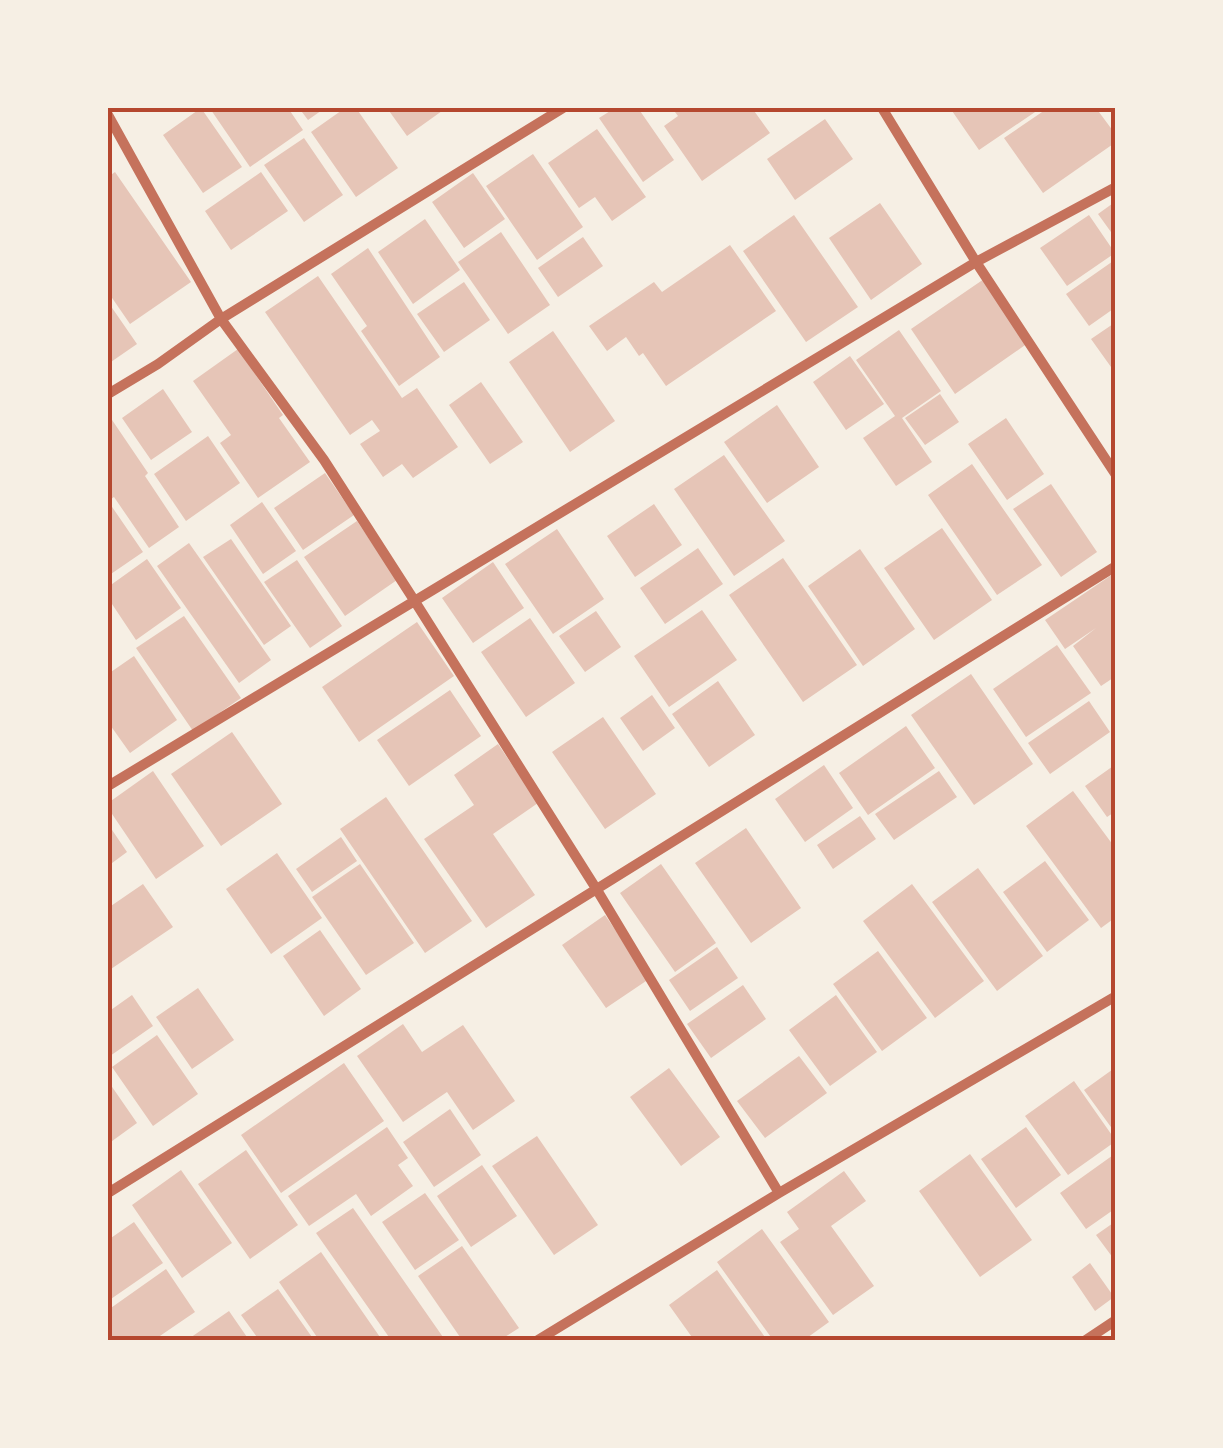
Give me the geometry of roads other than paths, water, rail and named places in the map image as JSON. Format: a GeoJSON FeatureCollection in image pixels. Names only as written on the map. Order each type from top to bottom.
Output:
{"type":"FeatureCollection","features":[{"type":"Feature","properties":{"kind":"street"},"geometry":{"type":"LineString","coordinates":[[108,394],[158,364],[221,318],[562,108]]}},
{"type":"Feature","properties":{"kind":"street"},"geometry":{"type":"LineString","coordinates":[[882,108],[976,262],[1116,475]]}},
{"type":"Feature","properties":{"kind":"street"},"geometry":{"type":"LineString","coordinates":[[108,115],[221,318],[324,460],[414,600],[597,890],[779,1193]]}},
{"type":"Feature","properties":{"kind":"street"},"geometry":{"type":"LineString","coordinates":[[108,786],[976,262],[1116,187]]}},
{"type":"Feature","properties":{"kind":"street"},"geometry":{"type":"LineString","coordinates":[[108,1193],[1116,566]]}},
{"type":"Feature","properties":{"kind":"street"},"geometry":{"type":"LineString","coordinates":[[538,1340],[779,1193],[1116,996]]}},
{"type":"Feature","properties":{"kind":"street"},"geometry":{"type":"LineString","coordinates":[[1086,1340],[1116,1320]]}}]}
